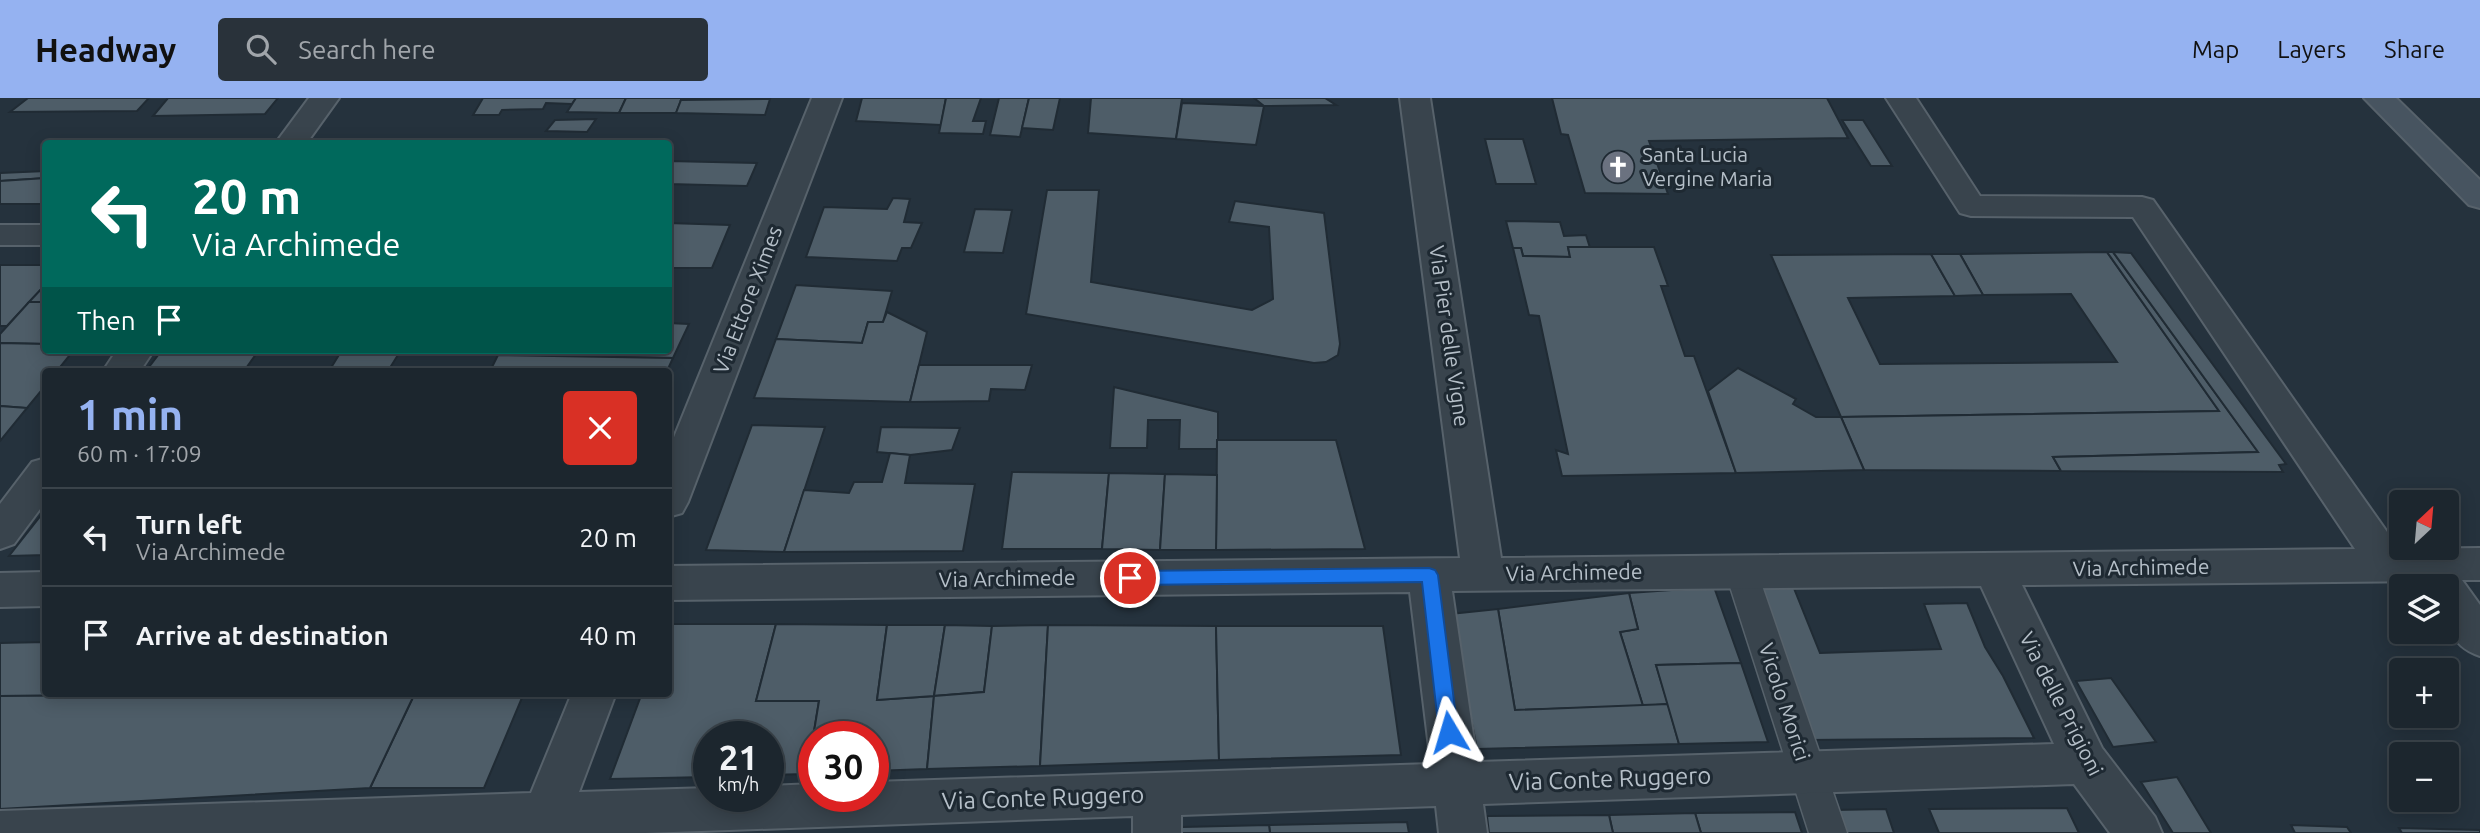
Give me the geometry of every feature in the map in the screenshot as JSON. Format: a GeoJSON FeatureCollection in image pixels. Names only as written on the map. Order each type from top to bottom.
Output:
{"type":"FeatureCollection","features":[{"type":"Feature","properties":{"kind":"main road"},"geometry":{"type":"LineString","coordinates":[[2379,98],[2480,198]]}},
{"type":"Feature","properties":{"kind":"street"},"geometry":{"type":"LineString","coordinates":[[293,140],[324,98]]}},
{"type":"Feature","properties":{"kind":"street","name":"Via Ettore Ximes"},"geometry":{"type":"LineString","coordinates":[[672,492],[827,98]]}},
{"type":"Feature","properties":{"kind":"street","name":"Via Pier delle Vigne"},"geometry":{"type":"LineString","coordinates":[[1415,98],[1483,574]]}},
{"type":"Feature","properties":{"kind":"street"},"geometry":{"type":"LineString","coordinates":[[1900,98],[1971,206],[2142,206],[2388,565]]}},
{"type":"Feature","properties":{"kind":"street"},"geometry":{"type":"LineString","coordinates":[[0,235],[42,235]]}},
{"type":"Feature","properties":{"kind":"street"},"geometry":{"type":"LineString","coordinates":[[0,533],[42,477]]}},
{"type":"Feature","properties":{"kind":"street","name":"Via Archimede"},"geometry":{"type":"LineString","coordinates":[[2454,574],[2480,564]]}},
{"type":"Feature","properties":{"kind":"street","name":"Via Archimede"},"geometry":{"type":"LineString","coordinates":[[672,583],[2388,565],[2419,574]]}},
{"type":"Feature","properties":{"kind":"street","name":"Via delle Prigioni"},"geometry":{"type":"LineString","coordinates":[[1994,569],[2086,764],[2138,833]]}},
{"type":"Feature","properties":{"kind":"street"},"geometry":{"type":"LineString","coordinates":[[1429,575],[1462,833]]}},
{"type":"Feature","properties":{"kind":"street"},"geometry":{"type":"LineString","coordinates":[[0,590],[42,589]]}},
{"type":"Feature","properties":{"kind":"street"},"geometry":{"type":"LineString","coordinates":[[2459,608],[2480,638]]}},
{"type":"Feature","properties":{"kind":"street"},"geometry":{"type":"LineString","coordinates":[[542,824],[592,697]]}},
{"type":"Feature","properties":{"kind":"street","name":"Via Conte Ruggero"},"geometry":{"type":"LineString","coordinates":[[0,833],[1157,814],[1455,785],[2086,764]]}},
{"type":"Feature","properties":{"kind":"lane","name":"Vicolo Morici"},"geometry":{"type":"LineString","coordinates":[[1741,571],[1828,833]]}},
{"type":"Feature","properties":{"kind":"building"},"geometry":{"type":"Polygon","coordinates":[[[28,98],[149,98],[137,111],[10,112],[28,98]]]}},
{"type":"Feature","properties":{"kind":"building"},"geometry":{"type":"Polygon","coordinates":[[[168,98],[278,98],[265,114],[153,116],[168,98]]]}},
{"type":"Feature","properties":{"kind":"building"},"geometry":{"type":"Polygon","coordinates":[[[483,98],[576,98],[572,104],[546,103],[543,109],[502,110],[499,115],[473,115],[483,98]]]}},
{"type":"Feature","properties":{"kind":"building"},"geometry":{"type":"Polygon","coordinates":[[[576,98],[626,98],[619,113],[567,112],[576,98]]]}},
{"type":"Feature","properties":{"kind":"building"},"geometry":{"type":"Polygon","coordinates":[[[626,98],[682,98],[676,113],[619,113],[626,98]]]}},
{"type":"Feature","properties":{"kind":"building"},"geometry":{"type":"Polygon","coordinates":[[[682,98],[770,98],[681,100],[682,98]]]}},
{"type":"Feature","properties":{"kind":"building"},"geometry":{"type":"Polygon","coordinates":[[[862,98],[946,98],[941,125],[856,121],[862,98]]]}},
{"type":"Feature","properties":{"kind":"building"},"geometry":{"type":"Polygon","coordinates":[[[946,98],[981,98],[973,121],[986,121],[983,134],[939,133],[946,98]]]}},
{"type":"Feature","properties":{"kind":"building"},"geometry":{"type":"Polygon","coordinates":[[[999,98],[1029,98],[1020,137],[990,135],[999,98]]]}},
{"type":"Feature","properties":{"kind":"building"},"geometry":{"type":"Polygon","coordinates":[[[1029,98],[1060,98],[1053,130],[1022,128],[1029,98]]]}},
{"type":"Feature","properties":{"kind":"building"},"geometry":{"type":"Polygon","coordinates":[[[1091,98],[1182,98],[1176,139],[1088,133],[1091,98]]]}},
{"type":"Feature","properties":{"kind":"building"},"geometry":{"type":"Polygon","coordinates":[[[1254,98],[1325,98],[1336,105],[1264,106],[1254,98]]]}},
{"type":"Feature","properties":{"kind":"building","name":"Santa Lucia Vergine Maria"},"geometry":{"type":"Polygon","coordinates":[[[1552,98],[1827,98],[1848,138],[1649,141],[1668,194],[1585,193],[1568,135],[1561,134],[1552,98]]]}},
{"type":"Feature","properties":{"kind":"building"},"geometry":{"type":"Polygon","coordinates":[[[770,99],[765,115],[676,113],[681,100],[770,99]]]}},
{"type":"Feature","properties":{"kind":"building"},"geometry":{"type":"Polygon","coordinates":[[[1182,103],[1264,106],[1256,145],[1176,139],[1182,103]]]}},
{"type":"Feature","properties":{"kind":"building"},"geometry":{"type":"Polygon","coordinates":[[[596,119],[587,132],[546,131],[555,120],[596,119]]]}},
{"type":"Feature","properties":{"kind":"building"},"geometry":{"type":"Polygon","coordinates":[[[1842,120],[1863,120],[1892,166],[1871,166],[1842,120]]]}},
{"type":"Feature","properties":{"kind":"building"},"geometry":{"type":"Polygon","coordinates":[[[1485,139],[1523,139],[1536,184],[1496,184],[1485,139]]]}},
{"type":"Feature","properties":{"kind":"building"},"geometry":{"type":"Polygon","coordinates":[[[672,161],[757,163],[747,186],[672,184],[672,161]]]}},
{"type":"Feature","properties":{"kind":"building"},"geometry":{"type":"Polygon","coordinates":[[[42,171],[42,178],[0,181],[0,173],[42,171]]]}},
{"type":"Feature","properties":{"kind":"building"},"geometry":{"type":"Polygon","coordinates":[[[42,178],[42,204],[0,204],[0,181],[42,178]]]}},
{"type":"Feature","properties":{"kind":"building"},"geometry":{"type":"Polygon","coordinates":[[[1047,190],[1099,190],[1091,282],[1252,310],[1273,299],[1269,227],[1229,222],[1235,201],[1324,213],[1340,344],[1338,355],[1326,362],[1314,363],[1026,314],[1047,190]]]}},
{"type":"Feature","properties":{"kind":"building"},"geometry":{"type":"Polygon","coordinates":[[[893,198],[910,199],[904,222],[922,223],[911,248],[902,248],[897,261],[806,257],[824,207],[887,209],[893,198]]]}},
{"type":"Feature","properties":{"kind":"building"},"geometry":{"type":"Polygon","coordinates":[[[975,209],[1012,210],[1003,253],[964,252],[975,209]]]}},
{"type":"Feature","properties":{"kind":"building"},"geometry":{"type":"Polygon","coordinates":[[[1506,221],[1560,222],[1564,236],[1586,235],[1590,248],[1568,247],[1570,257],[1523,256],[1521,248],[1513,248],[1506,221]]]}},
{"type":"Feature","properties":{"kind":"building"},"geometry":{"type":"Polygon","coordinates":[[[672,223],[730,225],[712,268],[672,268],[672,223]]]}},
{"type":"Feature","properties":{"kind":"building"},"geometry":{"type":"Polygon","coordinates":[[[1568,247],[1654,247],[1668,286],[1661,286],[1685,356],[1694,356],[1736,473],[1562,476],[1556,450],[1568,454],[1539,316],[1529,315],[1513,248],[1521,248],[1523,256],[1570,257],[1568,247]]]}},
{"type":"Feature","properties":{"kind":"building"},"geometry":{"type":"Polygon","coordinates":[[[2107,252],[2219,411],[1841,417],[1771,255],[1931,254],[1955,296],[1848,298],[1880,364],[2117,362],[2071,294],[1983,295],[1960,254],[2107,252]]]}},
{"type":"Feature","properties":{"kind":"building"},"geometry":{"type":"Polygon","coordinates":[[[2107,252],[2113,252],[2258,452],[2053,457],[2061,471],[1864,470],[1841,417],[2219,411],[2107,252]]]}},
{"type":"Feature","properties":{"kind":"building"},"geometry":{"type":"Polygon","coordinates":[[[2113,252],[2131,253],[2286,464],[2279,465],[2283,472],[2061,471],[2053,457],[2258,452],[2113,252]]]}},
{"type":"Feature","properties":{"kind":"building"},"geometry":{"type":"Polygon","coordinates":[[[1931,254],[1960,254],[1983,295],[1955,296],[1931,254]]]}},
{"type":"Feature","properties":{"kind":"building"},"geometry":{"type":"Polygon","coordinates":[[[0,265],[42,265],[42,288],[7,326],[0,326],[0,265]]]}},
{"type":"Feature","properties":{"kind":"building"},"geometry":{"type":"Polygon","coordinates":[[[796,285],[892,291],[883,322],[868,322],[862,343],[776,339],[796,285]]]}},
{"type":"Feature","properties":{"kind":"building"},"geometry":{"type":"Polygon","coordinates":[[[42,288],[42,302],[29,302],[42,288]]]}},
{"type":"Feature","properties":{"kind":"building"},"geometry":{"type":"Polygon","coordinates":[[[29,302],[42,302],[42,344],[0,343],[0,334],[29,302]]]}},
{"type":"Feature","properties":{"kind":"building"},"geometry":{"type":"Polygon","coordinates":[[[887,312],[927,332],[910,402],[754,398],[776,339],[862,343],[868,322],[883,322],[887,312]]]}},
{"type":"Feature","properties":{"kind":"building"},"geometry":{"type":"Polygon","coordinates":[[[672,323],[689,324],[673,358],[498,355],[672,354],[672,323]]]}},
{"type":"Feature","properties":{"kind":"building"},"geometry":{"type":"Polygon","coordinates":[[[0,343],[42,344],[42,354],[71,354],[59,368],[42,368],[42,390],[27,408],[0,406],[0,343]]]}},
{"type":"Feature","properties":{"kind":"building"},"geometry":{"type":"Polygon","coordinates":[[[159,354],[256,354],[246,368],[148,368],[159,354]]]}},
{"type":"Feature","properties":{"kind":"building"},"geometry":{"type":"Polygon","coordinates":[[[340,354],[399,354],[390,368],[331,368],[340,354]]]}},
{"type":"Feature","properties":{"kind":"building"},"geometry":{"type":"Polygon","coordinates":[[[498,355],[673,358],[668,368],[492,368],[498,355]]]}},
{"type":"Feature","properties":{"kind":"building"},"geometry":{"type":"Polygon","coordinates":[[[919,365],[1032,365],[1025,390],[991,389],[989,401],[910,402],[919,365]]]}},
{"type":"Feature","properties":{"kind":"building"},"geometry":{"type":"Polygon","coordinates":[[[1738,368],[1796,399],[1793,404],[1816,417],[1841,417],[1864,470],[1736,473],[1708,391],[1738,368]]]}},
{"type":"Feature","properties":{"kind":"building"},"geometry":{"type":"Polygon","coordinates":[[[1114,387],[1218,412],[1218,449],[1179,449],[1180,420],[1148,420],[1147,448],[1110,448],[1114,387]]]}},
{"type":"Feature","properties":{"kind":"building"},"geometry":{"type":"Polygon","coordinates":[[[0,406],[27,408],[0,441],[0,406]]]}},
{"type":"Feature","properties":{"kind":"building"},"geometry":{"type":"Polygon","coordinates":[[[752,425],[825,427],[784,552],[706,550],[752,425]]]}},
{"type":"Feature","properties":{"kind":"building"},"geometry":{"type":"Polygon","coordinates":[[[881,427],[960,428],[952,450],[910,455],[877,452],[881,427]]]}},
{"type":"Feature","properties":{"kind":"building"},"geometry":{"type":"Polygon","coordinates":[[[1217,440],[1336,440],[1365,549],[1216,550],[1217,440]]]}},
{"type":"Feature","properties":{"kind":"building"},"geometry":{"type":"Polygon","coordinates":[[[890,453],[910,455],[905,483],[975,484],[963,551],[784,552],[804,490],[849,493],[854,482],[882,482],[890,453]]]}},
{"type":"Feature","properties":{"kind":"building"},"geometry":{"type":"Polygon","coordinates":[[[1012,472],[1109,473],[1102,549],[1002,549],[1012,472]]]}},
{"type":"Feature","properties":{"kind":"building"},"geometry":{"type":"Polygon","coordinates":[[[1109,473],[1165,474],[1160,550],[1102,549],[1109,473]]]}},
{"type":"Feature","properties":{"kind":"building"},"geometry":{"type":"Polygon","coordinates":[[[1165,474],[1217,475],[1216,550],[1160,550],[1165,474]]]}},
{"type":"Feature","properties":{"kind":"building"},"geometry":{"type":"Polygon","coordinates":[[[42,514],[42,555],[9,556],[42,514]]]}},
{"type":"Feature","properties":{"kind":"building"},"geometry":{"type":"Polygon","coordinates":[[[1789,576],[1820,653],[1941,649],[1924,604],[1967,603],[1985,647],[2034,738],[1807,740],[1749,579],[1789,576]]]}},
{"type":"Feature","properties":{"kind":"building"},"geometry":{"type":"Polygon","coordinates":[[[1714,587],[1741,663],[1656,665],[1668,704],[1643,706],[1620,632],[1638,629],[1629,593],[1714,587]]]}},
{"type":"Feature","properties":{"kind":"building"},"geometry":{"type":"Polygon","coordinates":[[[1629,593],[1638,629],[1620,632],[1643,706],[1515,710],[1498,609],[1629,593]]]}},
{"type":"Feature","properties":{"kind":"building"},"geometry":{"type":"Polygon","coordinates":[[[1498,609],[1515,710],[1668,704],[1679,744],[1477,749],[1450,614],[1498,609]]]}},
{"type":"Feature","properties":{"kind":"building"},"geometry":{"type":"Polygon","coordinates":[[[672,624],[776,624],[756,701],[819,701],[816,721],[798,721],[798,774],[784,775],[784,721],[693,721],[693,777],[610,779],[641,697],[672,697],[672,624]]]}},
{"type":"Feature","properties":{"kind":"building"},"geometry":{"type":"Polygon","coordinates":[[[776,624],[887,625],[877,700],[934,696],[927,769],[889,770],[889,721],[816,721],[819,701],[756,701],[776,624]]]}},
{"type":"Feature","properties":{"kind":"building"},"geometry":{"type":"Polygon","coordinates":[[[887,625],[945,625],[934,696],[877,700],[887,625]]]}},
{"type":"Feature","properties":{"kind":"building"},"geometry":{"type":"Polygon","coordinates":[[[945,625],[992,626],[984,692],[934,696],[945,625]]]}},
{"type":"Feature","properties":{"kind":"building"},"geometry":{"type":"Polygon","coordinates":[[[1048,625],[1040,766],[927,769],[934,696],[984,692],[992,626],[1048,625]]]}},
{"type":"Feature","properties":{"kind":"building"},"geometry":{"type":"Polygon","coordinates":[[[1048,625],[1216,626],[1219,760],[1040,766],[1048,625]]]}},
{"type":"Feature","properties":{"kind":"building"},"geometry":{"type":"Polygon","coordinates":[[[1216,626],[1383,626],[1401,755],[1219,760],[1216,626]]]}},
{"type":"Feature","properties":{"kind":"building"},"geometry":{"type":"Polygon","coordinates":[[[42,642],[42,696],[0,696],[0,643],[42,642]]]}},
{"type":"Feature","properties":{"kind":"building"},"geometry":{"type":"Polygon","coordinates":[[[1741,663],[1768,742],[1679,744],[1656,665],[1741,663]]]}},
{"type":"Feature","properties":{"kind":"building"},"geometry":{"type":"Polygon","coordinates":[[[2111,678],[2156,742],[2113,747],[2076,681],[2111,678]]]}},
{"type":"Feature","properties":{"kind":"building"},"geometry":{"type":"Polygon","coordinates":[[[0,696],[413,697],[370,788],[0,809],[0,696]]]}},
{"type":"Feature","properties":{"kind":"building"},"geometry":{"type":"Polygon","coordinates":[[[413,697],[522,697],[484,788],[370,788],[413,697]]]}},
{"type":"Feature","properties":{"kind":"building"},"geometry":{"type":"Polygon","coordinates":[[[2177,777],[2211,833],[2173,833],[2141,782],[2177,777]]]}},
{"type":"Feature","properties":{"kind":"building"},"geometry":{"type":"Polygon","coordinates":[[[2067,808],[2079,833],[1939,833],[1929,809],[2067,808]]]}},
{"type":"Feature","properties":{"kind":"building"},"geometry":{"type":"Polygon","coordinates":[[[1886,809],[1894,833],[1842,833],[1834,810],[1886,809]]]}},
{"type":"Feature","properties":{"kind":"building"},"geometry":{"type":"Polygon","coordinates":[[[1795,812],[1802,833],[1701,833],[1695,813],[1795,812]]]}},
{"type":"Feature","properties":{"kind":"building"},"geometry":{"type":"Polygon","coordinates":[[[1695,813],[1701,833],[1613,833],[1609,815],[1695,813]]]}},
{"type":"Feature","properties":{"kind":"building"},"geometry":{"type":"Polygon","coordinates":[[[1609,815],[1613,833],[1489,833],[1487,816],[1609,815]]]}},
{"type":"Feature","properties":{"kind":"building"},"geometry":{"type":"Polygon","coordinates":[[[1407,822],[1409,833],[1270,833],[1269,825],[1407,822]]]}},
{"type":"Feature","properties":{"kind":"building"},"geometry":{"type":"Polygon","coordinates":[[[1269,825],[1270,833],[1182,833],[1182,827],[1269,825]]]}},
{"type":"Feature","properties":{"kind":"building"},"geometry":{"type":"Polygon","coordinates":[[[2291,825],[2347,827],[2351,833],[2295,833],[2291,825]]]}},
{"type":"Feature","properties":{"kind":"building"},"geometry":{"type":"Polygon","coordinates":[[[2399,828],[2480,830],[2480,833],[2402,833],[2399,828]]]}},
{"type":"Feature","properties":{"kind":"place","name":"Santa Lucia Vergine Maria"},"geometry":{"type":"Point","coordinates":[1618,167]}},
{"type":"Feature","properties":{"kind":"route"},"geometry":{"type":"LineString","coordinates":[[1130,578],[1429,575],[1449,732]]}}]}
